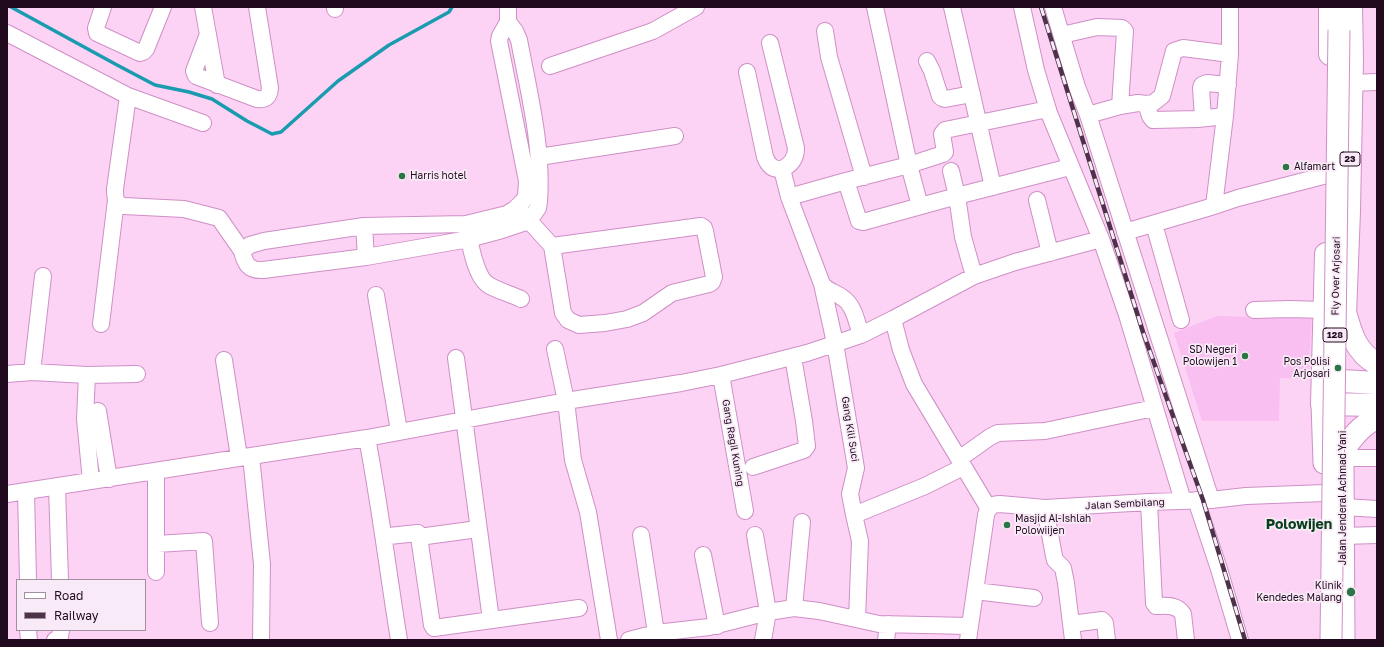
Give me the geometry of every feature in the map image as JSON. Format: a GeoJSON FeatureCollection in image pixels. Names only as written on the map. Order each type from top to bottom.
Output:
{"type":"FeatureCollection","features":[{"type":"Feature","properties":{"kind":"highway","name":"23"},"geometry":{"type":"LineString","coordinates":[[1330,7],[1327,174],[1335,311],[1343,364],[1333,381],[1333,404]]}},
{"type":"Feature","properties":{"kind":"highway","name":"23"},"geometry":{"type":"LineString","coordinates":[[1335,311],[1349,211],[1351,7]]}},
{"type":"Feature","properties":{"kind":"highway"},"geometry":{"type":"LineString","coordinates":[[1335,311],[1350,332],[1355,343],[1367,357],[1377,364]]}},
{"type":"Feature","properties":{"kind":"highway"},"geometry":{"type":"LineString","coordinates":[[1333,381],[1377,383]]}},
{"type":"Feature","properties":{"kind":"highway"},"geometry":{"type":"LineString","coordinates":[[1333,404],[1377,405]]}},
{"type":"Feature","properties":{"kind":"highway"},"geometry":{"type":"LineString","coordinates":[[1342,456],[1350,438],[1363,426],[1377,418]]}},
{"type":"Feature","properties":{"kind":"main road","name":"Fly Over Arjosari"},"geometry":{"type":"LineString","coordinates":[[1331,640],[1339,7]]}},
{"type":"Feature","properties":{"kind":"main road","name":"Jalan Jenderal Achmad Yani"},"geometry":{"type":"LineString","coordinates":[[1333,404],[1342,456],[1344,507],[1344,640]]}},
{"type":"Feature","properties":{"kind":"main road","name":"Jalan Jenderal Achmad Yani"},"geometry":{"type":"LineString","coordinates":[[1323,640],[1326,509],[1325,493],[1333,404]]}},
{"type":"Feature","properties":{"kind":"street"},"geometry":{"type":"LineString","coordinates":[[103,7],[96,28],[97,33],[140,53],[146,49],[162,7]]}},
{"type":"Feature","properties":{"kind":"street"},"geometry":{"type":"LineString","coordinates":[[203,7],[208,34],[194,73],[197,77],[217,85],[257,99],[265,99],[269,96],[270,88],[257,7]]}},
{"type":"Feature","properties":{"kind":"street"},"geometry":{"type":"LineString","coordinates":[[550,66],[653,31],[696,7]]}},
{"type":"Feature","properties":{"kind":"street"},"geometry":{"type":"LineString","coordinates":[[875,7],[909,165],[920,206]]}},
{"type":"Feature","properties":{"kind":"street"},"geometry":{"type":"LineString","coordinates":[[952,7],[993,187]]}},
{"type":"Feature","properties":{"kind":"street"},"geometry":{"type":"LineString","coordinates":[[1022,7],[1036,70],[1048,109],[1056,132],[1101,239],[1127,315],[1154,408],[1199,500],[1248,640]]}},
{"type":"Feature","properties":{"kind":"street"},"geometry":{"type":"LineString","coordinates":[[1053,7],[1077,87],[1088,115],[1125,232],[1199,500],[1240,640]]}},
{"type":"Feature","properties":{"kind":"street"},"geometry":{"type":"LineString","coordinates":[[1214,206],[1228,85],[1230,54],[1230,7]]}},
{"type":"Feature","properties":{"kind":"street"},"geometry":{"type":"LineString","coordinates":[[242,251],[250,245],[264,241],[364,226],[467,232],[502,230],[529,221],[538,208],[539,202],[539,157],[533,113],[519,40],[508,14]]}},
{"type":"Feature","properties":{"kind":"street"},"geometry":{"type":"LineString","coordinates":[[116,200],[119,204],[124,206],[184,210],[220,218],[242,251],[248,266],[256,270],[293,267],[366,257],[467,232],[507,214],[523,201],[526,196],[527,181],[499,41],[508,14]]}},
{"type":"Feature","properties":{"kind":"street"},"geometry":{"type":"LineString","coordinates":[[1062,35],[1097,27],[1122,28],[1125,31],[1120,106]]}},
{"type":"Feature","properties":{"kind":"street"},"geometry":{"type":"LineString","coordinates":[[825,31],[829,57],[864,177]]}},
{"type":"Feature","properties":{"kind":"street"},"geometry":{"type":"LineString","coordinates":[[7,33],[128,96],[203,123]]}},
{"type":"Feature","properties":{"kind":"street"},"geometry":{"type":"LineString","coordinates":[[747,72],[766,161],[775,169],[782,169],[793,160],[796,148],[770,42]]}},
{"type":"Feature","properties":{"kind":"street"},"geometry":{"type":"LineString","coordinates":[[1088,115],[1120,106],[1138,103],[1153,103],[1162,96],[1174,51],[1183,48],[1230,54]]}},
{"type":"Feature","properties":{"kind":"street"},"geometry":{"type":"LineString","coordinates":[[927,61],[942,98],[945,99],[972,94]]}},
{"type":"Feature","properties":{"kind":"street"},"geometry":{"type":"LineString","coordinates":[[1351,83],[1377,82]]}},
{"type":"Feature","properties":{"kind":"street"},"geometry":{"type":"LineString","coordinates":[[1203,118],[1202,85],[1207,83],[1228,85]]}},
{"type":"Feature","properties":{"kind":"street"},"geometry":{"type":"LineString","coordinates":[[101,324],[116,200],[115,188],[128,96]]}},
{"type":"Feature","properties":{"kind":"street"},"geometry":{"type":"LineString","coordinates":[[1146,104],[1153,120],[1225,116]]}},
{"type":"Feature","properties":{"kind":"street"},"geometry":{"type":"LineString","coordinates":[[789,197],[909,165],[943,154],[945,152],[942,134],[945,130],[1048,109]]}},
{"type":"Feature","properties":{"kind":"street"},"geometry":{"type":"LineString","coordinates":[[539,157],[675,136]]}},
{"type":"Feature","properties":{"kind":"street"},"geometry":{"type":"LineString","coordinates":[[846,181],[860,222],[863,222],[1066,168]]}},
{"type":"Feature","properties":{"kind":"street","name":"Gang Kili Suci"},"geometry":{"type":"LineString","coordinates":[[782,169],[789,197],[822,284],[835,343],[856,468],[850,494],[860,541],[857,619]]}},
{"type":"Feature","properties":{"kind":"street"},"geometry":{"type":"LineString","coordinates":[[951,171],[957,196],[963,237],[974,276]]}},
{"type":"Feature","properties":{"kind":"street"},"geometry":{"type":"LineString","coordinates":[[1125,232],[1238,198],[1327,174]]}},
{"type":"Feature","properties":{"kind":"street"},"geometry":{"type":"LineString","coordinates":[[1037,200],[1050,253]]}},
{"type":"Feature","properties":{"kind":"street"},"geometry":{"type":"LineString","coordinates":[[517,207],[552,246],[563,313],[568,320],[579,325],[605,323],[634,317],[643,313],[672,293],[709,284],[714,278],[705,231],[701,226],[552,246]]}},
{"type":"Feature","properties":{"kind":"street"},"geometry":{"type":"LineString","coordinates":[[1154,224],[1182,320]]}},
{"type":"Feature","properties":{"kind":"street"},"geometry":{"type":"LineString","coordinates":[[364,226],[366,257]]}},
{"type":"Feature","properties":{"kind":"street"},"geometry":{"type":"LineString","coordinates":[[467,232],[479,273],[483,280],[492,287],[521,299]]}},
{"type":"Feature","properties":{"kind":"street"},"geometry":{"type":"LineString","coordinates":[[7,494],[367,438],[566,401],[681,383],[721,375],[793,356],[861,335],[974,276],[1015,262],[1101,239]]}},
{"type":"Feature","properties":{"kind":"street"},"geometry":{"type":"LineString","coordinates":[[32,372],[43,276]]}},
{"type":"Feature","properties":{"kind":"street"},"geometry":{"type":"LineString","coordinates":[[822,284],[826,290],[840,296],[852,307],[861,335]]}},
{"type":"Feature","properties":{"kind":"street"},"geometry":{"type":"LineString","coordinates":[[376,295],[399,431]]}},
{"type":"Feature","properties":{"kind":"street"},"geometry":{"type":"LineString","coordinates":[[1254,310],[1290,309],[1335,311]]}},
{"type":"Feature","properties":{"kind":"street"},"geometry":{"type":"LineString","coordinates":[[629,640],[656,633],[717,626],[768,612],[794,608],[819,611],[857,619],[870,623],[887,632],[968,633],[988,509],[914,384],[901,350],[893,319]]}},
{"type":"Feature","properties":{"kind":"street"},"geometry":{"type":"LineString","coordinates":[[554,349],[566,401],[573,460],[588,512],[609,640]]}},
{"type":"Feature","properties":{"kind":"street"},"geometry":{"type":"LineString","coordinates":[[753,467],[804,450],[807,446],[793,356]]}},
{"type":"Feature","properties":{"kind":"street"},"geometry":{"type":"LineString","coordinates":[[456,358],[491,620]]}},
{"type":"Feature","properties":{"kind":"street"},"geometry":{"type":"LineString","coordinates":[[224,360],[245,456],[262,564],[261,640]]}},
{"type":"Feature","properties":{"kind":"street"},"geometry":{"type":"LineString","coordinates":[[7,374],[32,372],[87,375],[137,374]]}},
{"type":"Feature","properties":{"kind":"street"},"geometry":{"type":"LineString","coordinates":[[87,375],[85,419],[91,482]]}},
{"type":"Feature","properties":{"kind":"street","name":"Gang Ragil Kuning"},"geometry":{"type":"LineString","coordinates":[[721,375],[745,511]]}},
{"type":"Feature","properties":{"kind":"street"},"geometry":{"type":"LineString","coordinates":[[854,514],[925,486],[961,463],[996,434],[1045,431],[1154,408]]}},
{"type":"Feature","properties":{"kind":"street"},"geometry":{"type":"LineString","coordinates":[[98,411],[109,479]]}},
{"type":"Feature","properties":{"kind":"street"},"geometry":{"type":"LineString","coordinates":[[367,438],[376,484],[399,640]]}},
{"type":"Feature","properties":{"kind":"street"},"geometry":{"type":"LineString","coordinates":[[1342,456],[1377,458]]}},
{"type":"Feature","properties":{"kind":"street"},"geometry":{"type":"LineString","coordinates":[[156,472],[156,572]]}},
{"type":"Feature","properties":{"kind":"street"},"geometry":{"type":"LineString","coordinates":[[58,486],[60,579]]}},
{"type":"Feature","properties":{"kind":"street"},"geometry":{"type":"LineString","coordinates":[[26,491],[28,579]]}},
{"type":"Feature","properties":{"kind":"street","name":"Jalan Sembilang"},"geometry":{"type":"LineString","coordinates":[[988,509],[993,505],[1000,504],[1045,508],[1246,496],[1325,493]]}},
{"type":"Feature","properties":{"kind":"street"},"geometry":{"type":"LineString","coordinates":[[1149,502],[1154,604],[1156,606],[1173,606],[1181,611],[1183,614],[1186,640]]}},
{"type":"Feature","properties":{"kind":"street"},"geometry":{"type":"LineString","coordinates":[[1344,507],[1377,509]]}},
{"type":"Feature","properties":{"kind":"street"},"geometry":{"type":"LineString","coordinates":[[1045,508],[1055,560],[1062,568],[1066,583],[1073,640]]}},
{"type":"Feature","properties":{"kind":"street"},"geometry":{"type":"LineString","coordinates":[[794,608],[802,522]]}},
{"type":"Feature","properties":{"kind":"street"},"geometry":{"type":"LineString","coordinates":[[419,537],[478,529]]}},
{"type":"Feature","properties":{"kind":"street"},"geometry":{"type":"LineString","coordinates":[[389,536],[418,533],[432,626],[434,628],[579,608]]}},
{"type":"Feature","properties":{"kind":"street"},"geometry":{"type":"LineString","coordinates":[[1343,536],[1377,534]]}},
{"type":"Feature","properties":{"kind":"street"},"geometry":{"type":"LineString","coordinates":[[641,535],[656,633]]}},
{"type":"Feature","properties":{"kind":"street"},"geometry":{"type":"LineString","coordinates":[[755,535],[768,612],[763,640]]}},
{"type":"Feature","properties":{"kind":"street"},"geometry":{"type":"LineString","coordinates":[[157,544],[204,541],[210,623]]}},
{"type":"Feature","properties":{"kind":"street"},"geometry":{"type":"LineString","coordinates":[[703,555],[717,626]]}},
{"type":"Feature","properties":{"kind":"street"},"geometry":{"type":"LineString","coordinates":[[975,591],[1034,598]]}},
{"type":"Feature","properties":{"kind":"street"},"geometry":{"type":"LineString","coordinates":[[1071,624],[1102,620],[1106,623],[1107,640]]}},
{"type":"Feature","properties":{"kind":"street"},"geometry":{"type":"LineString","coordinates":[[55,640],[60,637],[61,631]]}},
{"type":"Feature","properties":{"kind":"shaded area","name":"SD Negeri Polowijen 1"},"geometry":{"type":"Polygon","coordinates":[[[1217,316],[1312,318],[1308,379],[1280,378],[1279,421],[1202,421],[1174,333],[1217,316]]]}},
{"type":"Feature","properties":{"kind":"waterway"},"geometry":{"type":"LineString","coordinates":[[11,7],[155,85],[189,92],[212,99],[247,121],[272,134],[281,132],[338,81],[389,45],[449,12],[452,7]]}},
{"type":"Feature","properties":{"kind":"railway"},"geometry":{"type":"LineString","coordinates":[[1041,7],[1143,332],[1203,500],[1245,640]]}},
{"type":"Feature","properties":{"kind":"place","name":"Alfamart"},"geometry":{"type":"Point","coordinates":[1286,167]}},
{"type":"Feature","properties":{"kind":"place","name":"Harris hotel"},"geometry":{"type":"Point","coordinates":[402,176]}},
{"type":"Feature","properties":{"kind":"place","name":"SD Negeri Polowijen 1"},"geometry":{"type":"Point","coordinates":[1245,356]}},
{"type":"Feature","properties":{"kind":"place","name":"Pos Polisi Arjosari"},"geometry":{"type":"Point","coordinates":[1338,368]}},
{"type":"Feature","properties":{"kind":"place","name":"Masjid Al-Ishlah Polowiijen"},"geometry":{"type":"Point","coordinates":[1007,525]}},
{"type":"Feature","properties":{"kind":"place","name":"Klinik Kendedes Malang"},"geometry":{"type":"Point","coordinates":[1351,592]}},
{"type":"Feature","properties":{"kind":"district","name":"Polowijen"},"geometry":{"type":"Point","coordinates":[1299,525]}}]}
